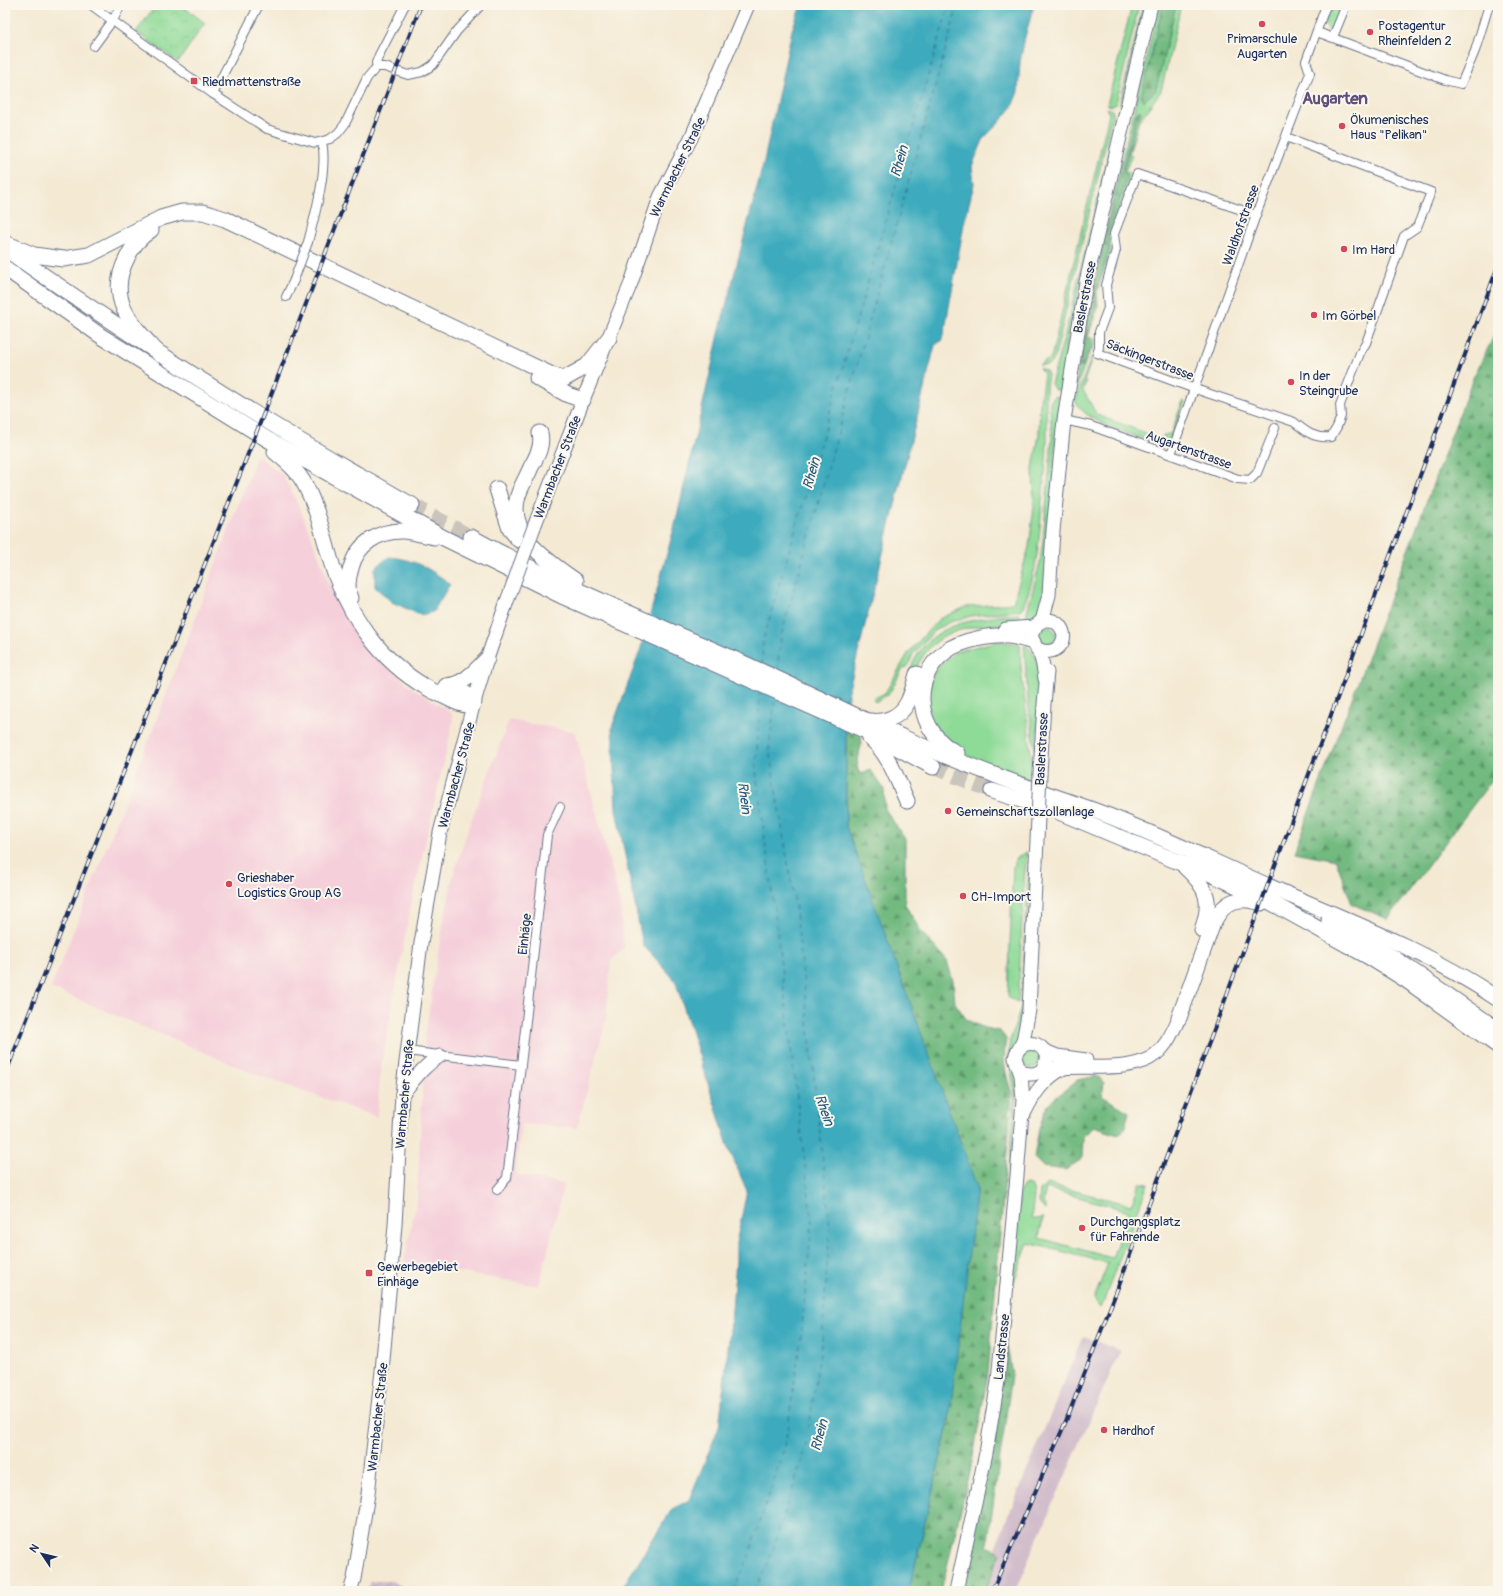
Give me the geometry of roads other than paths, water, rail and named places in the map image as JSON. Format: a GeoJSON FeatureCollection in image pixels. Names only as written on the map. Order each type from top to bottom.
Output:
{"type":"FeatureCollection","features":[{"type":"Feature","properties":{"kind":"highway"},"geometry":{"type":"LineString","coordinates":[[5,243],[34,255],[63,259],[89,256],[161,218],[182,212],[203,212],[225,219],[544,372],[564,379],[574,384],[583,400]]}},
{"type":"Feature","properties":{"kind":"highway"},"geometry":{"type":"LineString","coordinates":[[160,355],[138,332],[124,311],[119,290],[121,272],[130,251],[146,233],[179,217],[197,217],[222,224],[267,244],[532,374],[568,395],[583,400]]}},
{"type":"Feature","properties":{"kind":"highway"},"geometry":{"type":"LineString","coordinates":[[5,248],[68,293],[160,355],[444,538],[554,592],[631,620],[752,674],[869,730],[933,767]]}},
{"type":"Feature","properties":{"kind":"highway"},"geometry":{"type":"LineString","coordinates":[[5,268],[101,336],[412,505]]}},
{"type":"Feature","properties":{"kind":"highway"},"geometry":{"type":"LineString","coordinates":[[564,379],[587,366],[609,338]]}},
{"type":"Feature","properties":{"kind":"highway"},"geometry":{"type":"LineString","coordinates":[[274,429],[273,450],[297,472],[305,484],[336,574],[356,617],[387,658],[403,672],[425,686],[466,705],[474,702],[469,695],[462,691],[421,678],[406,669],[384,648],[357,610],[349,594],[348,578],[353,560],[361,547],[372,538],[386,533],[404,531],[444,538]]}},
{"type":"Feature","properties":{"kind":"highway"},"geometry":{"type":"LineString","coordinates":[[540,433],[541,445],[518,496],[516,506],[518,524],[523,535],[553,564],[631,620]]}},
{"type":"Feature","properties":{"kind":"highway"},"geometry":{"type":"LineString","coordinates":[[497,489],[506,520],[510,529],[517,538],[545,565],[579,591]]}},
{"type":"Feature","properties":{"kind":"highway"},"geometry":{"type":"LineString","coordinates":[[471,537],[502,554],[579,591],[610,604]]}},
{"type":"Feature","properties":{"kind":"highway"},"geometry":{"type":"LineString","coordinates":[[519,554],[546,574]]}},
{"type":"Feature","properties":{"kind":"highway"},"geometry":{"type":"LineString","coordinates":[[869,730],[874,722],[886,720],[900,714],[911,696],[922,663],[930,654],[946,641],[967,632],[980,630],[1019,630],[1036,635]]}},
{"type":"Feature","properties":{"kind":"highway"},"geometry":{"type":"LineString","coordinates":[[1026,786],[941,744],[927,724],[924,716],[922,699],[925,682],[932,665],[946,651],[954,646],[963,642],[985,637],[1036,635]]}},
{"type":"Feature","properties":{"kind":"highway"},"geometry":{"type":"LineString","coordinates":[[447,686],[458,684],[467,679],[487,659]]}},
{"type":"Feature","properties":{"kind":"highway"},"geometry":{"type":"LineString","coordinates":[[752,674],[842,721],[933,751],[993,775],[1110,817],[1363,926],[1405,946],[1457,974],[1498,999]]}},
{"type":"Feature","properties":{"kind":"highway"},"geometry":{"type":"LineString","coordinates":[[869,730],[877,744],[884,752],[907,801]]}},
{"type":"Feature","properties":{"kind":"highway"},"geometry":{"type":"LineString","coordinates":[[992,791],[1059,812],[1230,882],[1263,898],[1388,968],[1498,1046]]}},
{"type":"Feature","properties":{"kind":"highway"},"geometry":{"type":"LineString","coordinates":[[1175,1017],[1207,917],[1208,909],[1208,899],[1201,883],[1181,863]]}},
{"type":"Feature","properties":{"kind":"highway"},"geometry":{"type":"LineString","coordinates":[[1275,889],[1394,958],[1498,1030]]}},
{"type":"Feature","properties":{"kind":"highway"},"geometry":{"type":"LineString","coordinates":[[1175,1017],[1213,923],[1223,907],[1234,900],[1249,900],[1296,916]]}},
{"type":"Feature","properties":{"kind":"highway"},"geometry":{"type":"LineString","coordinates":[[1470,1026],[1498,1056]]}},
{"type":"Feature","properties":{"kind":"main road","name":"Warmbacher Straße"},"geometry":{"type":"LineString","coordinates":[[350,1591],[354,1579],[368,1494],[382,1371],[395,1225],[402,1094],[407,1051],[421,942],[440,833],[474,702],[487,659],[534,527],[583,400],[631,283],[660,197],[691,138],[748,5]]}},
{"type":"Feature","properties":{"kind":"main road","name":"Baslerstrasse"},"geometry":{"type":"LineString","coordinates":[[1045,679],[1036,635],[1049,595],[1053,531],[1064,420],[1086,282],[1151,5]]}},
{"type":"Feature","properties":{"kind":"main road","name":"Baslerstrasse"},"geometry":{"type":"LineString","coordinates":[[1049,595],[1057,623]]}},
{"type":"Feature","properties":{"kind":"main road"},"geometry":{"type":"LineString","coordinates":[[1047,620],[1057,623],[1062,630],[1063,637],[1060,646],[1051,652],[1047,652],[1036,635],[1047,620]]}},
{"type":"Feature","properties":{"kind":"main road","name":"Baslerstrasse"},"geometry":{"type":"LineString","coordinates":[[1020,1047],[1029,1027],[1045,679],[1051,652]]}},
{"type":"Feature","properties":{"kind":"main road"},"geometry":{"type":"LineString","coordinates":[[1175,1017],[1173,1032],[1162,1048],[1146,1060],[1125,1066],[1056,1066],[1039,1072],[1027,1074],[1019,1069],[1015,1058],[1020,1047],[1028,1043],[1037,1044],[1043,1049],[1057,1056],[1106,1061],[1134,1058],[1144,1052],[1156,1041],[1175,1017]]}},
{"type":"Feature","properties":{"kind":"main road"},"geometry":{"type":"LineString","coordinates":[[1029,1027],[1043,1049],[1046,1063],[1039,1072]]}},
{"type":"Feature","properties":{"kind":"main road"},"geometry":{"type":"LineString","coordinates":[[402,1094],[421,1071],[440,1056]]}},
{"type":"Feature","properties":{"kind":"main road"},"geometry":{"type":"LineString","coordinates":[[1021,1121],[1034,1094],[1043,1083],[1059,1070],[1068,1067]]}},
{"type":"Feature","properties":{"kind":"main road","name":"Landstrasse"},"geometry":{"type":"LineString","coordinates":[[956,1591],[986,1453],[998,1381],[1023,1100],[1021,1075],[1019,1069]]}},
{"type":"Feature","properties":{"kind":"main road","name":"Landstrasse"},"geometry":{"type":"LineString","coordinates":[[1023,1100],[1029,1085],[1039,1072]]}},
{"type":"Feature","properties":{"kind":"street"},"geometry":{"type":"LineString","coordinates":[[91,5],[213,94],[266,129],[315,143],[330,139],[338,133],[345,124],[367,78],[377,68],[385,67],[408,75],[422,72],[432,65],[456,31],[481,5]]}},
{"type":"Feature","properties":{"kind":"street"},"geometry":{"type":"LineString","coordinates":[[94,46],[113,20],[121,5]]}},
{"type":"Feature","properties":{"kind":"street"},"geometry":{"type":"LineString","coordinates":[[213,94],[259,5]]}},
{"type":"Feature","properties":{"kind":"street"},"geometry":{"type":"LineString","coordinates":[[377,68],[376,63],[379,55],[405,5]]}},
{"type":"Feature","properties":{"kind":"street","name":"Waldhofstrasse"},"geometry":{"type":"LineString","coordinates":[[1171,454],[1256,215],[1310,73],[1306,61],[1325,8],[1328,5]]}},
{"type":"Feature","properties":{"kind":"street"},"geometry":{"type":"LineString","coordinates":[[1333,37],[1345,5]]}},
{"type":"Feature","properties":{"kind":"street"},"geometry":{"type":"LineString","coordinates":[[1317,32],[1409,67],[1461,84],[1475,51],[1488,5]]}},
{"type":"Feature","properties":{"kind":"street"},"geometry":{"type":"LineString","coordinates":[[1195,389],[1294,422],[1308,433],[1322,438],[1331,437],[1342,416],[1340,405],[1360,353],[1366,343],[1404,236],[1417,227],[1431,192],[1286,137]]}},
{"type":"Feature","properties":{"kind":"street"},"geometry":{"type":"LineString","coordinates":[[286,297],[308,242],[319,196],[324,156],[322,142]]}},
{"type":"Feature","properties":{"kind":"street","name":"Säckingerstrasse"},"geometry":{"type":"LineString","coordinates":[[1195,389],[1097,354],[1099,347],[1099,332],[1108,308],[1106,285],[1116,250],[1114,234],[1137,174],[1256,215]]}},
{"type":"Feature","properties":{"kind":"street","name":"Augartenstrasse"},"geometry":{"type":"LineString","coordinates":[[1064,420],[1091,426],[1171,454],[1238,480],[1250,480],[1257,473],[1275,428]]}},
{"type":"Feature","properties":{"kind":"street","name":"Einhäge"},"geometry":{"type":"LineString","coordinates":[[497,1190],[507,1178],[547,835],[560,808]]}},
{"type":"Feature","properties":{"kind":"street"},"geometry":{"type":"LineString","coordinates":[[407,1051],[521,1065]]}},
{"type":"Feature","properties":{"kind":"water","name":"Rhein"},"geometry":{"type":"Polygon","coordinates":[[[801,5],[1034,5],[1020,62],[1018,92],[1011,109],[984,138],[972,166],[974,184],[964,224],[943,340],[935,345],[848,693],[846,728],[846,826],[977,1187],[949,1421],[909,1591],[620,1591],[672,1509],[689,1500],[719,1427],[731,1322],[736,1243],[747,1191],[729,1149],[675,980],[643,945],[616,810],[612,727],[640,651],[676,521],[722,321],[764,161],[792,30],[801,5]]]}},
{"type":"Feature","properties":{"kind":"water"},"geometry":{"type":"Polygon","coordinates":[[[389,557],[414,562],[436,574],[450,584],[433,612],[420,615],[392,602],[375,587],[375,568],[389,557]]]}},
{"type":"Feature","properties":{"kind":"tunnel"},"geometry":{"type":"LineString","coordinates":[[412,505],[471,537]]}},
{"type":"Feature","properties":{"kind":"tunnel"},"geometry":{"type":"LineString","coordinates":[[933,767],[992,791]]}},
{"type":"Feature","properties":{"kind":"railway"},"geometry":{"type":"LineString","coordinates":[[5,1075],[269,400],[421,5]]}},
{"type":"Feature","properties":{"kind":"railway"},"geometry":{"type":"LineString","coordinates":[[992,1591],[1066,1421],[1117,1290],[1498,266]]}},
{"type":"Feature","properties":{"kind":"place","name":"Primarschule Augarten"},"geometry":{"type":"Point","coordinates":[1262,24]}},
{"type":"Feature","properties":{"kind":"place","name":"Postagentur Rheinfelden 2"},"geometry":{"type":"Point","coordinates":[1370,32]}},
{"type":"Feature","properties":{"kind":"place","name":"Riedmattenstraße"},"geometry":{"type":"Point","coordinates":[194,81]}},
{"type":"Feature","properties":{"kind":"place","name":"Ökumenisches Haus \"Pelikan\""},"geometry":{"type":"Point","coordinates":[1342,126]}},
{"type":"Feature","properties":{"kind":"place","name":"Im Hard"},"geometry":{"type":"Point","coordinates":[1344,249]}},
{"type":"Feature","properties":{"kind":"place","name":"Im Görbel"},"geometry":{"type":"Point","coordinates":[1314,315]}},
{"type":"Feature","properties":{"kind":"place","name":"In der Steingrube"},"geometry":{"type":"Point","coordinates":[1291,382]}},
{"type":"Feature","properties":{"kind":"place","name":"Gemeinschaftszollanlage"},"geometry":{"type":"Point","coordinates":[948,811]}},
{"type":"Feature","properties":{"kind":"place","name":"Grieshaber Logistics Group AG"},"geometry":{"type":"Point","coordinates":[229,884]}},
{"type":"Feature","properties":{"kind":"place","name":"CH-Import"},"geometry":{"type":"Point","coordinates":[963,896]}},
{"type":"Feature","properties":{"kind":"place","name":"Durchgangsplatz für Fahrende"},"geometry":{"type":"Point","coordinates":[1082,1228]}},
{"type":"Feature","properties":{"kind":"place","name":"Gewerbegebiet Einhäge"},"geometry":{"type":"Point","coordinates":[369,1273]}},
{"type":"Feature","properties":{"kind":"place","name":"Hardhof"},"geometry":{"type":"Point","coordinates":[1104,1430]}},
{"type":"Feature","properties":{"kind":"district","name":"Augarten"},"geometry":{"type":"Point","coordinates":[1335,98]}}]}
